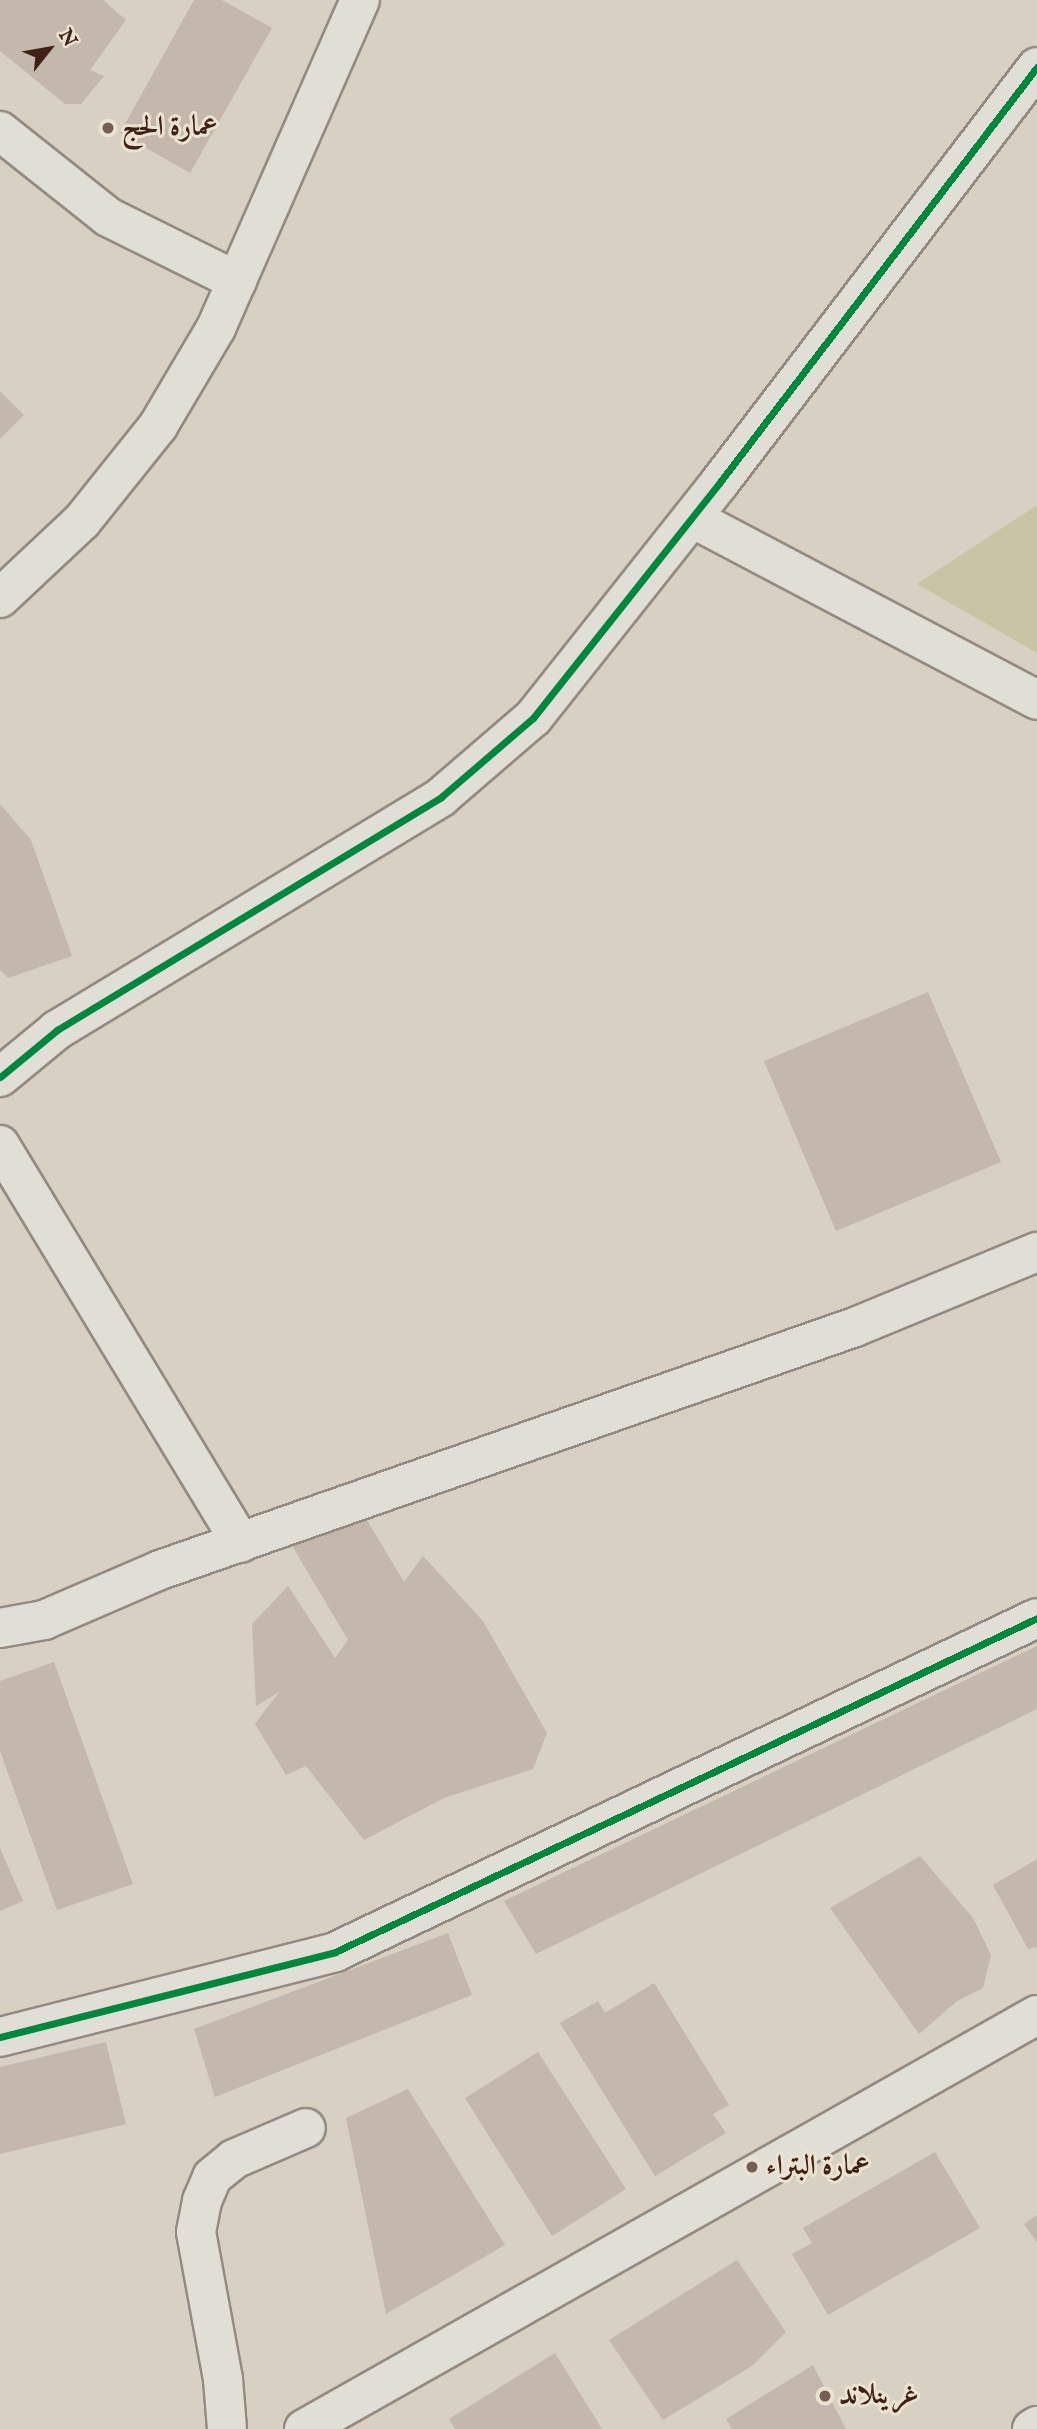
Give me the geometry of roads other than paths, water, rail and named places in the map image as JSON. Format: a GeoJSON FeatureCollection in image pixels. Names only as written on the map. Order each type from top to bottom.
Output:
{"type":"FeatureCollection","features":[{"type":"Feature","properties":{"kind":"street"},"geometry":{"type":"LineString","coordinates":[[0,598],[82,521],[158,426],[216,328],[360,0]]}},
{"type":"Feature","properties":{"kind":"street"},"geometry":{"type":"LineString","coordinates":[[0,1077],[57,1030],[441,797],[533,718],[692,518],[1037,67]]}},
{"type":"Feature","properties":{"kind":"street"},"geometry":{"type":"LineString","coordinates":[[0,131],[108,217],[237,281]]}},
{"type":"Feature","properties":{"kind":"street"},"geometry":{"type":"LineString","coordinates":[[692,518],[1037,700]]}},
{"type":"Feature","properties":{"kind":"street"},"geometry":{"type":"LineString","coordinates":[[0,1145],[241,1543]]}},
{"type":"Feature","properties":{"kind":"street"},"geometry":{"type":"LineString","coordinates":[[0,1628],[44,1620],[160,1570],[855,1327],[1037,1252]]}},
{"type":"Feature","properties":{"kind":"street"},"geometry":{"type":"LineString","coordinates":[[0,2037],[335,1952],[1037,1618]]}},
{"type":"Feature","properties":{"kind":"street"},"geometry":{"type":"LineString","coordinates":[[304,2429],[1037,2015]]}},
{"type":"Feature","properties":{"kind":"street"},"geometry":{"type":"LineString","coordinates":[[227,2429],[223,2379],[196,2232],[202,2202],[212,2177],[234,2159],[306,2128]]}},
{"type":"Feature","properties":{"kind":"street"},"geometry":{"type":"LineString","coordinates":[[1032,2429],[1037,2426]]}},
{"type":"Feature","properties":{"kind":"place","name":"عمارة الحج"},"geometry":{"type":"Point","coordinates":[108,128]}},
{"type":"Feature","properties":{"kind":"place","name":"عمارة البتراء"},"geometry":{"type":"Point","coordinates":[752,2167]}},
{"type":"Feature","properties":{"kind":"place","name":"غرينلاند"},"geometry":{"type":"Point","coordinates":[825,2396]}}]}
